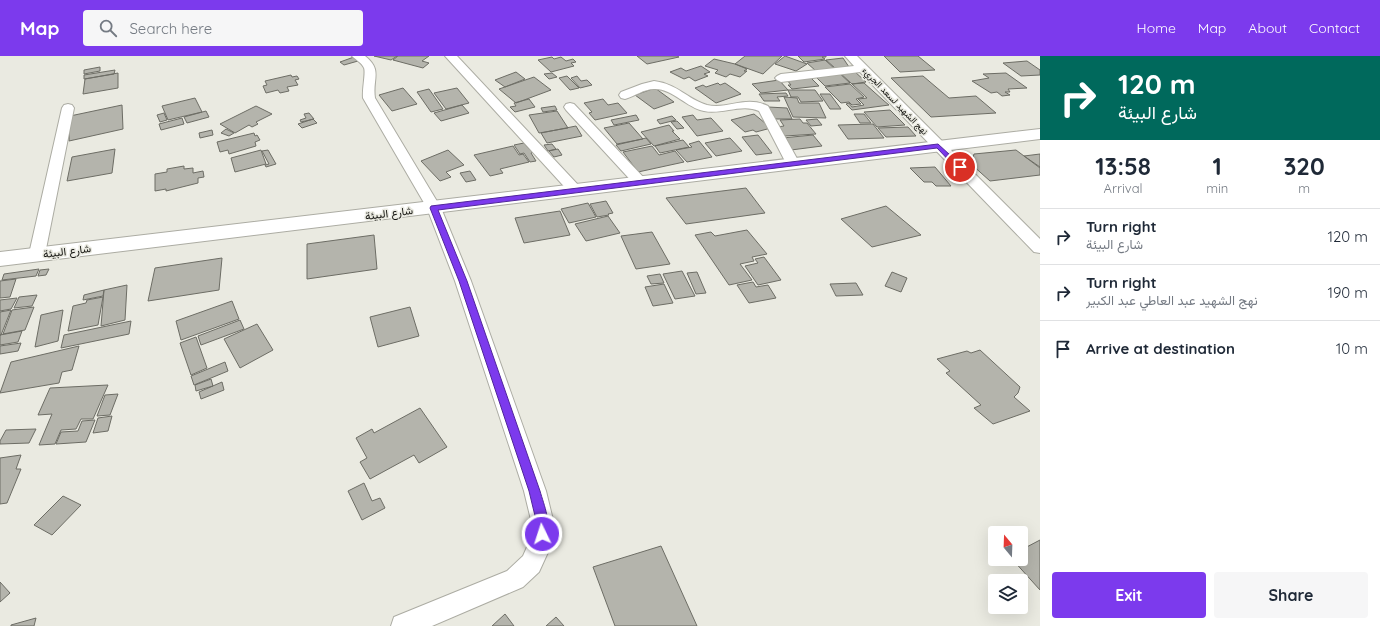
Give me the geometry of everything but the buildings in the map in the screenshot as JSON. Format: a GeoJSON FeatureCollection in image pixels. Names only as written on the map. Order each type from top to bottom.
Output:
{"type":"FeatureCollection","features":[{"type":"Feature","properties":{"kind":"street"},"geometry":{"type":"LineString","coordinates":[[358,56],[371,68],[367,89],[369,98],[434,208],[463,281],[535,491],[542,520],[542,534],[538,550],[531,564],[515,579],[403,626]]}},
{"type":"Feature","properties":{"kind":"street"},"geometry":{"type":"LineString","coordinates":[[451,56],[576,191]]}},
{"type":"Feature","properties":{"kind":"street","name":"نهج الشهيد لسعد الجريء"},"geometry":{"type":"LineString","coordinates":[[851,56],[1040,248]]}},
{"type":"Feature","properties":{"kind":"street"},"geometry":{"type":"LineString","coordinates":[[781,78],[862,68]]}},
{"type":"Feature","properties":{"kind":"street"},"geometry":{"type":"LineString","coordinates":[[625,95],[654,85],[664,86],[693,103],[709,109],[756,105],[760,106],[764,109],[793,164]]}},
{"type":"Feature","properties":{"kind":"street"},"geometry":{"type":"LineString","coordinates":[[570,107],[641,183]]}},
{"type":"Feature","properties":{"kind":"street"},"geometry":{"type":"LineString","coordinates":[[37,254],[68,108]]}},
{"type":"Feature","properties":{"kind":"street","name":"شارع البيئة"},"geometry":{"type":"LineString","coordinates":[[0,259],[576,191],[1040,134]]}},
{"type":"Feature","properties":{"kind":"route"},"geometry":{"type":"LineString","coordinates":[[542,534],[542,520],[535,491],[463,281],[434,208],[938,146],[960,167]]}}]}
